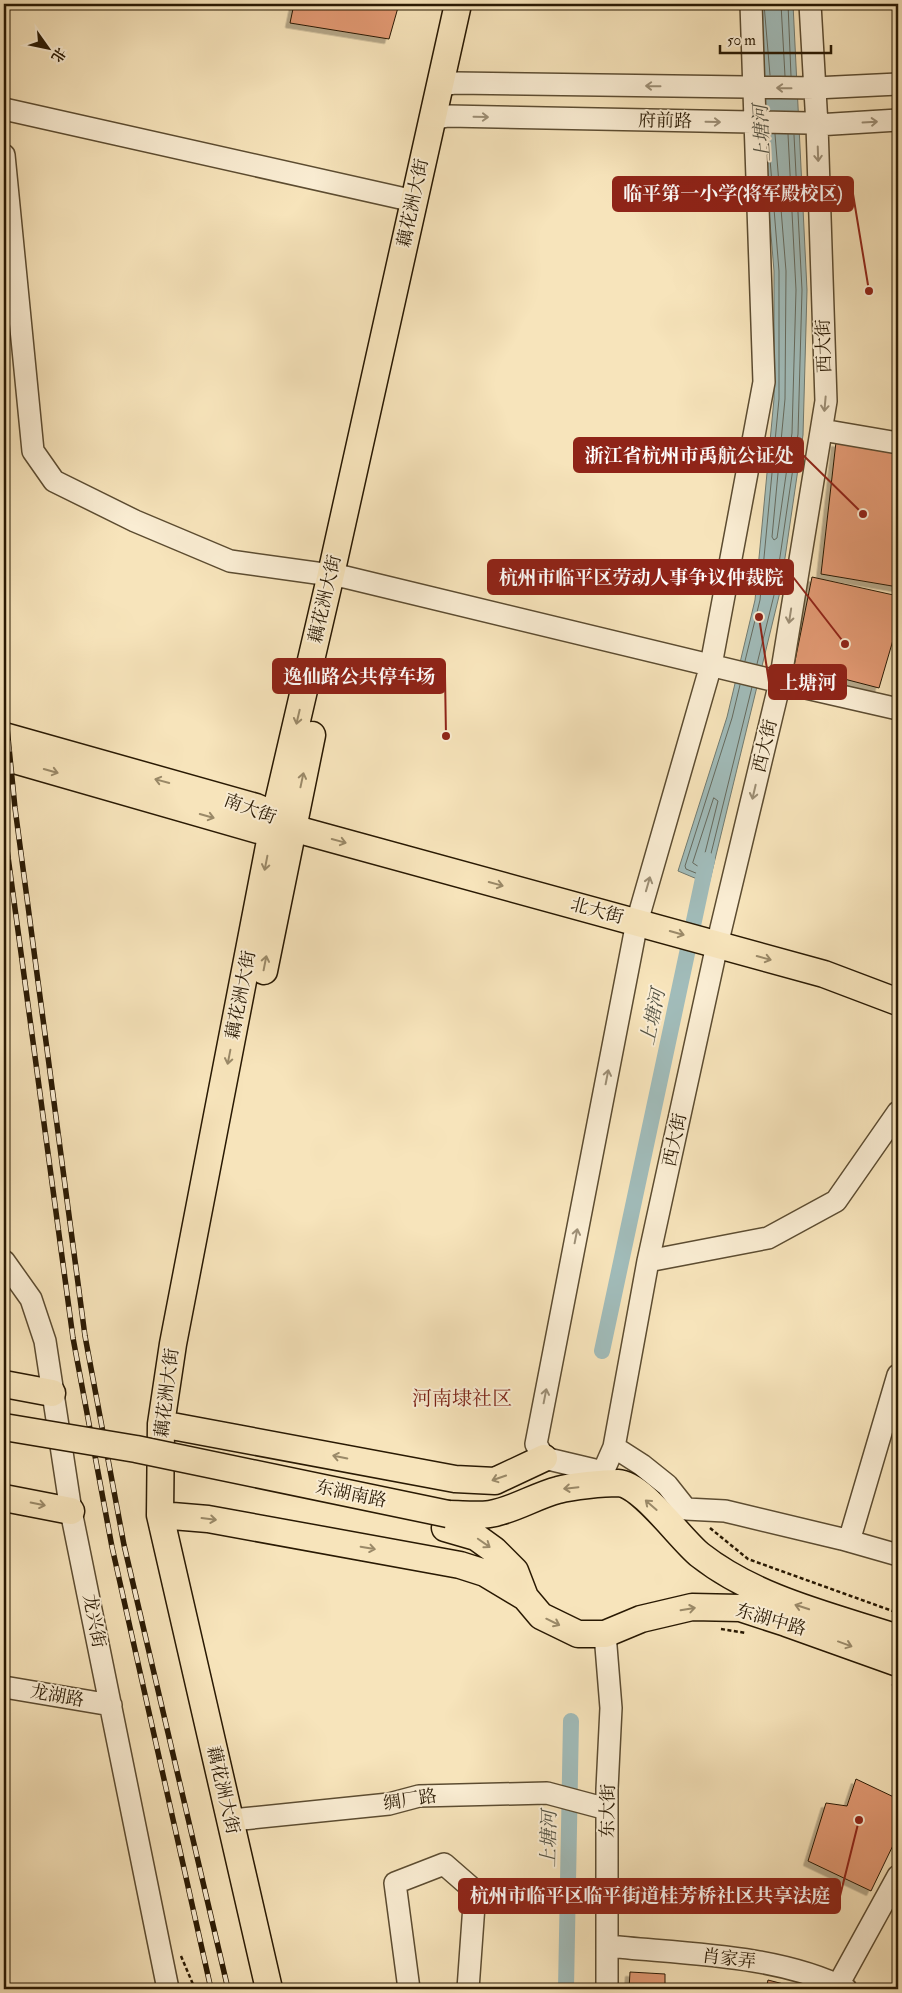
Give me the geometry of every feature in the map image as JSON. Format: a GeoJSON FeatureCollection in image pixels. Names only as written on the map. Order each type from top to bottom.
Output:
{"type":"FeatureCollection","features":[{"type":"Feature","properties":{"kind":"main road","name":"藕花洲大街"},"geometry":{"type":"LineString","coordinates":[[269,1989],[167,1515],[168,1426],[173,1344],[280,826],[338,576],[440,117],[447,84],[458,4]]}},
{"type":"Feature","properties":{"kind":"main road","name":"藕花洲大街"},"geometry":{"type":"LineString","coordinates":[[447,84],[471,4]]}},
{"type":"Feature","properties":{"kind":"main road","name":"藕花洲大街"},"geometry":{"type":"LineString","coordinates":[[338,576],[414,201],[440,117]]}},
{"type":"Feature","properties":{"kind":"main road","name":"南大街"},"geometry":{"type":"LineString","coordinates":[[4,736],[256,807],[280,826]]}},
{"type":"Feature","properties":{"kind":"main road","name":"南大街"},"geometry":{"type":"LineString","coordinates":[[4,757],[280,826]]}},
{"type":"Feature","properties":{"kind":"main road","name":"北大街"},"geometry":{"type":"LineString","coordinates":[[280,826],[824,974],[898,1002]]}},
{"type":"Feature","properties":{"kind":"main road"},"geometry":{"type":"LineString","coordinates":[[4,1384],[52,1393]]}},
{"type":"Feature","properties":{"kind":"main road"},"geometry":{"type":"LineString","coordinates":[[168,1426],[455,1479],[495,1481],[540,1451]]}},
{"type":"Feature","properties":{"kind":"main road","name":"东湖南路"},"geometry":{"type":"LineString","coordinates":[[4,1427],[136,1450],[447,1521],[476,1537],[494,1550],[515,1571],[525,1597]]}},
{"type":"Feature","properties":{"kind":"main road","name":"东湖南路"},"geometry":{"type":"LineString","coordinates":[[4,1440],[447,1521],[512,1508],[559,1489],[603,1478],[630,1486],[662,1514],[678,1534]]}},
{"type":"Feature","properties":{"kind":"main road"},"geometry":{"type":"LineString","coordinates":[[4,1498],[72,1511]]}},
{"type":"Feature","properties":{"kind":"main road","name":"藕花洲大街"},"geometry":{"type":"LineString","coordinates":[[167,1515],[242,1819],[280,1989]]}},
{"type":"Feature","properties":{"kind":"main road"},"geometry":{"type":"LineString","coordinates":[[167,1515],[208,1519],[460,1565],[485,1573],[525,1597],[541,1616],[578,1634],[606,1634]]}},
{"type":"Feature","properties":{"kind":"main road","name":"东湖中路"},"geometry":{"type":"LineString","coordinates":[[678,1534],[699,1554],[736,1579],[794,1604],[898,1638]]}},
{"type":"Feature","properties":{"kind":"main road","name":"东湖中路"},"geometry":{"type":"LineString","coordinates":[[606,1634],[641,1619],[692,1607],[740,1608],[786,1622],[894,1673]]}},
{"type":"Feature","properties":{"kind":"street"},"geometry":{"type":"LineString","coordinates":[[603,1478],[540,1451],[637,922],[711,664],[764,382],[751,4]]}},
{"type":"Feature","properties":{"kind":"street","name":"西大街"},"geometry":{"type":"LineString","coordinates":[[603,1478],[614,1447],[648,1261],[717,945],[780,682],[822,430],[826,401],[812,124],[815,88],[810,4]]}},
{"type":"Feature","properties":{"kind":"street","name":"府前路"},"geometry":{"type":"LineString","coordinates":[[447,84],[815,88],[898,84]]}},
{"type":"Feature","properties":{"kind":"street"},"geometry":{"type":"LineString","coordinates":[[4,109],[414,201]]}},
{"type":"Feature","properties":{"kind":"street","name":"府前路"},"geometry":{"type":"LineString","coordinates":[[440,117],[812,124],[898,120]]}},
{"type":"Feature","properties":{"kind":"street"},"geometry":{"type":"LineString","coordinates":[[4,155],[33,451],[54,481],[134,521],[230,560],[338,576],[898,709]]}},
{"type":"Feature","properties":{"kind":"street"},"geometry":{"type":"LineString","coordinates":[[822,430],[898,443]]}},
{"type":"Feature","properties":{"kind":"street"},"geometry":{"type":"LineString","coordinates":[[648,1261],[768,1238],[836,1201],[898,1112]]}},
{"type":"Feature","properties":{"kind":"street","name":"龙兴街"},"geometry":{"type":"LineString","coordinates":[[4,1262],[31,1299],[45,1341],[72,1511],[168,1989]]}},
{"type":"Feature","properties":{"kind":"street"},"geometry":{"type":"LineString","coordinates":[[849,1541],[898,1375]]}},
{"type":"Feature","properties":{"kind":"street"},"geometry":{"type":"LineString","coordinates":[[614,1447],[642,1465],[666,1485],[686,1509],[725,1511],[898,1555]]}},
{"type":"Feature","properties":{"kind":"street","name":"东大街"},"geometry":{"type":"LineString","coordinates":[[606,1634],[611,1708],[607,1809],[606,1989]]}},
{"type":"Feature","properties":{"kind":"street","name":"龙湖路"},"geometry":{"type":"LineString","coordinates":[[4,1687],[111,1706]]}},
{"type":"Feature","properties":{"kind":"street","name":"绸厂路"},"geometry":{"type":"LineString","coordinates":[[242,1819],[389,1804],[419,1796],[547,1792],[607,1809]]}},
{"type":"Feature","properties":{"kind":"street"},"geometry":{"type":"LineString","coordinates":[[409,1989],[395,1883],[444,1864],[475,1891],[468,1989]]}},
{"type":"Feature","properties":{"kind":"street"},"geometry":{"type":"LineString","coordinates":[[842,1987],[898,1876]]}},
{"type":"Feature","properties":{"kind":"street","name":"肖家弄"},"geometry":{"type":"LineString","coordinates":[[607,1946],[748,1960],[796,1969],[842,1987]]}},
{"type":"Feature","properties":{"kind":"path"},"geometry":{"type":"LineString","coordinates":[[686,1509],[748,1560],[898,1613]]}},
{"type":"Feature","properties":{"kind":"path"},"geometry":{"type":"LineString","coordinates":[[716,1629],[754,1634]]}},
{"type":"Feature","properties":{"kind":"path"},"geometry":{"type":"LineString","coordinates":[[894,1673],[898,1686]]}},
{"type":"Feature","properties":{"kind":"water"},"geometry":{"type":"Polygon","coordinates":[[[752,4],[793,4],[807,290],[803,435],[780,592],[709,884],[678,871],[727,717],[755,600],[774,399],[774,271],[752,4]]]}},
{"type":"Feature","properties":{"kind":"building"},"geometry":{"type":"Polygon","coordinates":[[[294,4],[399,4],[389,39],[290,23],[294,4]]]}},
{"type":"Feature","properties":{"kind":"building"},"geometry":{"type":"Polygon","coordinates":[[[836,442],[898,453],[898,587],[821,574],[836,442]]]}},
{"type":"Feature","properties":{"kind":"building"},"geometry":{"type":"Polygon","coordinates":[[[812,577],[898,596],[898,623],[879,688],[794,666],[812,577]]]}},
{"type":"Feature","properties":{"kind":"building"},"geometry":{"type":"Polygon","coordinates":[[[856,1779],[898,1799],[898,1835],[871,1891],[808,1861],[826,1803],[847,1806],[856,1779]]]}},
{"type":"Feature","properties":{"kind":"building"},"geometry":{"type":"Polygon","coordinates":[[[630,1972],[665,1974],[665,1989],[629,1989],[630,1972]]]}},
{"type":"Feature","properties":{"kind":"building"},"geometry":{"type":"Polygon","coordinates":[[[768,1980],[803,1989],[766,1989],[768,1980]]]}},
{"type":"Feature","properties":{"kind":"waterway","name":"上塘河"},"geometry":{"type":"LineString","coordinates":[[602,1351],[707,860]]}},
{"type":"Feature","properties":{"kind":"waterway","name":"上塘河"},"geometry":{"type":"LineString","coordinates":[[566,1989],[571,1721]]}},
{"type":"Feature","properties":{"kind":"railway"},"geometry":{"type":"LineString","coordinates":[[4,697],[15,808],[85,1336],[124,1545],[228,1989]]}},
{"type":"Feature","properties":{"kind":"railway"},"geometry":{"type":"LineString","coordinates":[[4,827],[73,1338],[112,1547],[211,1989]]}},
{"type":"Feature","properties":{"kind":"place","name":"临平第一小学(将军殿校区)"},"geometry":{"type":"Point","coordinates":[869,291]}},
{"type":"Feature","properties":{"kind":"place","name":"浙江省杭州市禹航公证处"},"geometry":{"type":"Point","coordinates":[863,514]}},
{"type":"Feature","properties":{"kind":"place","name":"上塘河"},"geometry":{"type":"Point","coordinates":[759,617]}},
{"type":"Feature","properties":{"kind":"place","name":"杭州市临平区劳动人事争议仲裁院"},"geometry":{"type":"Point","coordinates":[845,644]}},
{"type":"Feature","properties":{"kind":"place","name":"逸仙路公共停车场"},"geometry":{"type":"Point","coordinates":[446,736]}},
{"type":"Feature","properties":{"kind":"place","name":"杭州市临平区临平街道桂芳桥社区共享法庭"},"geometry":{"type":"Point","coordinates":[859,1820]}},
{"type":"Feature","properties":{"kind":"district","name":"河南埭社区"},"geometry":{"type":"Point","coordinates":[462,1398]}}]}
